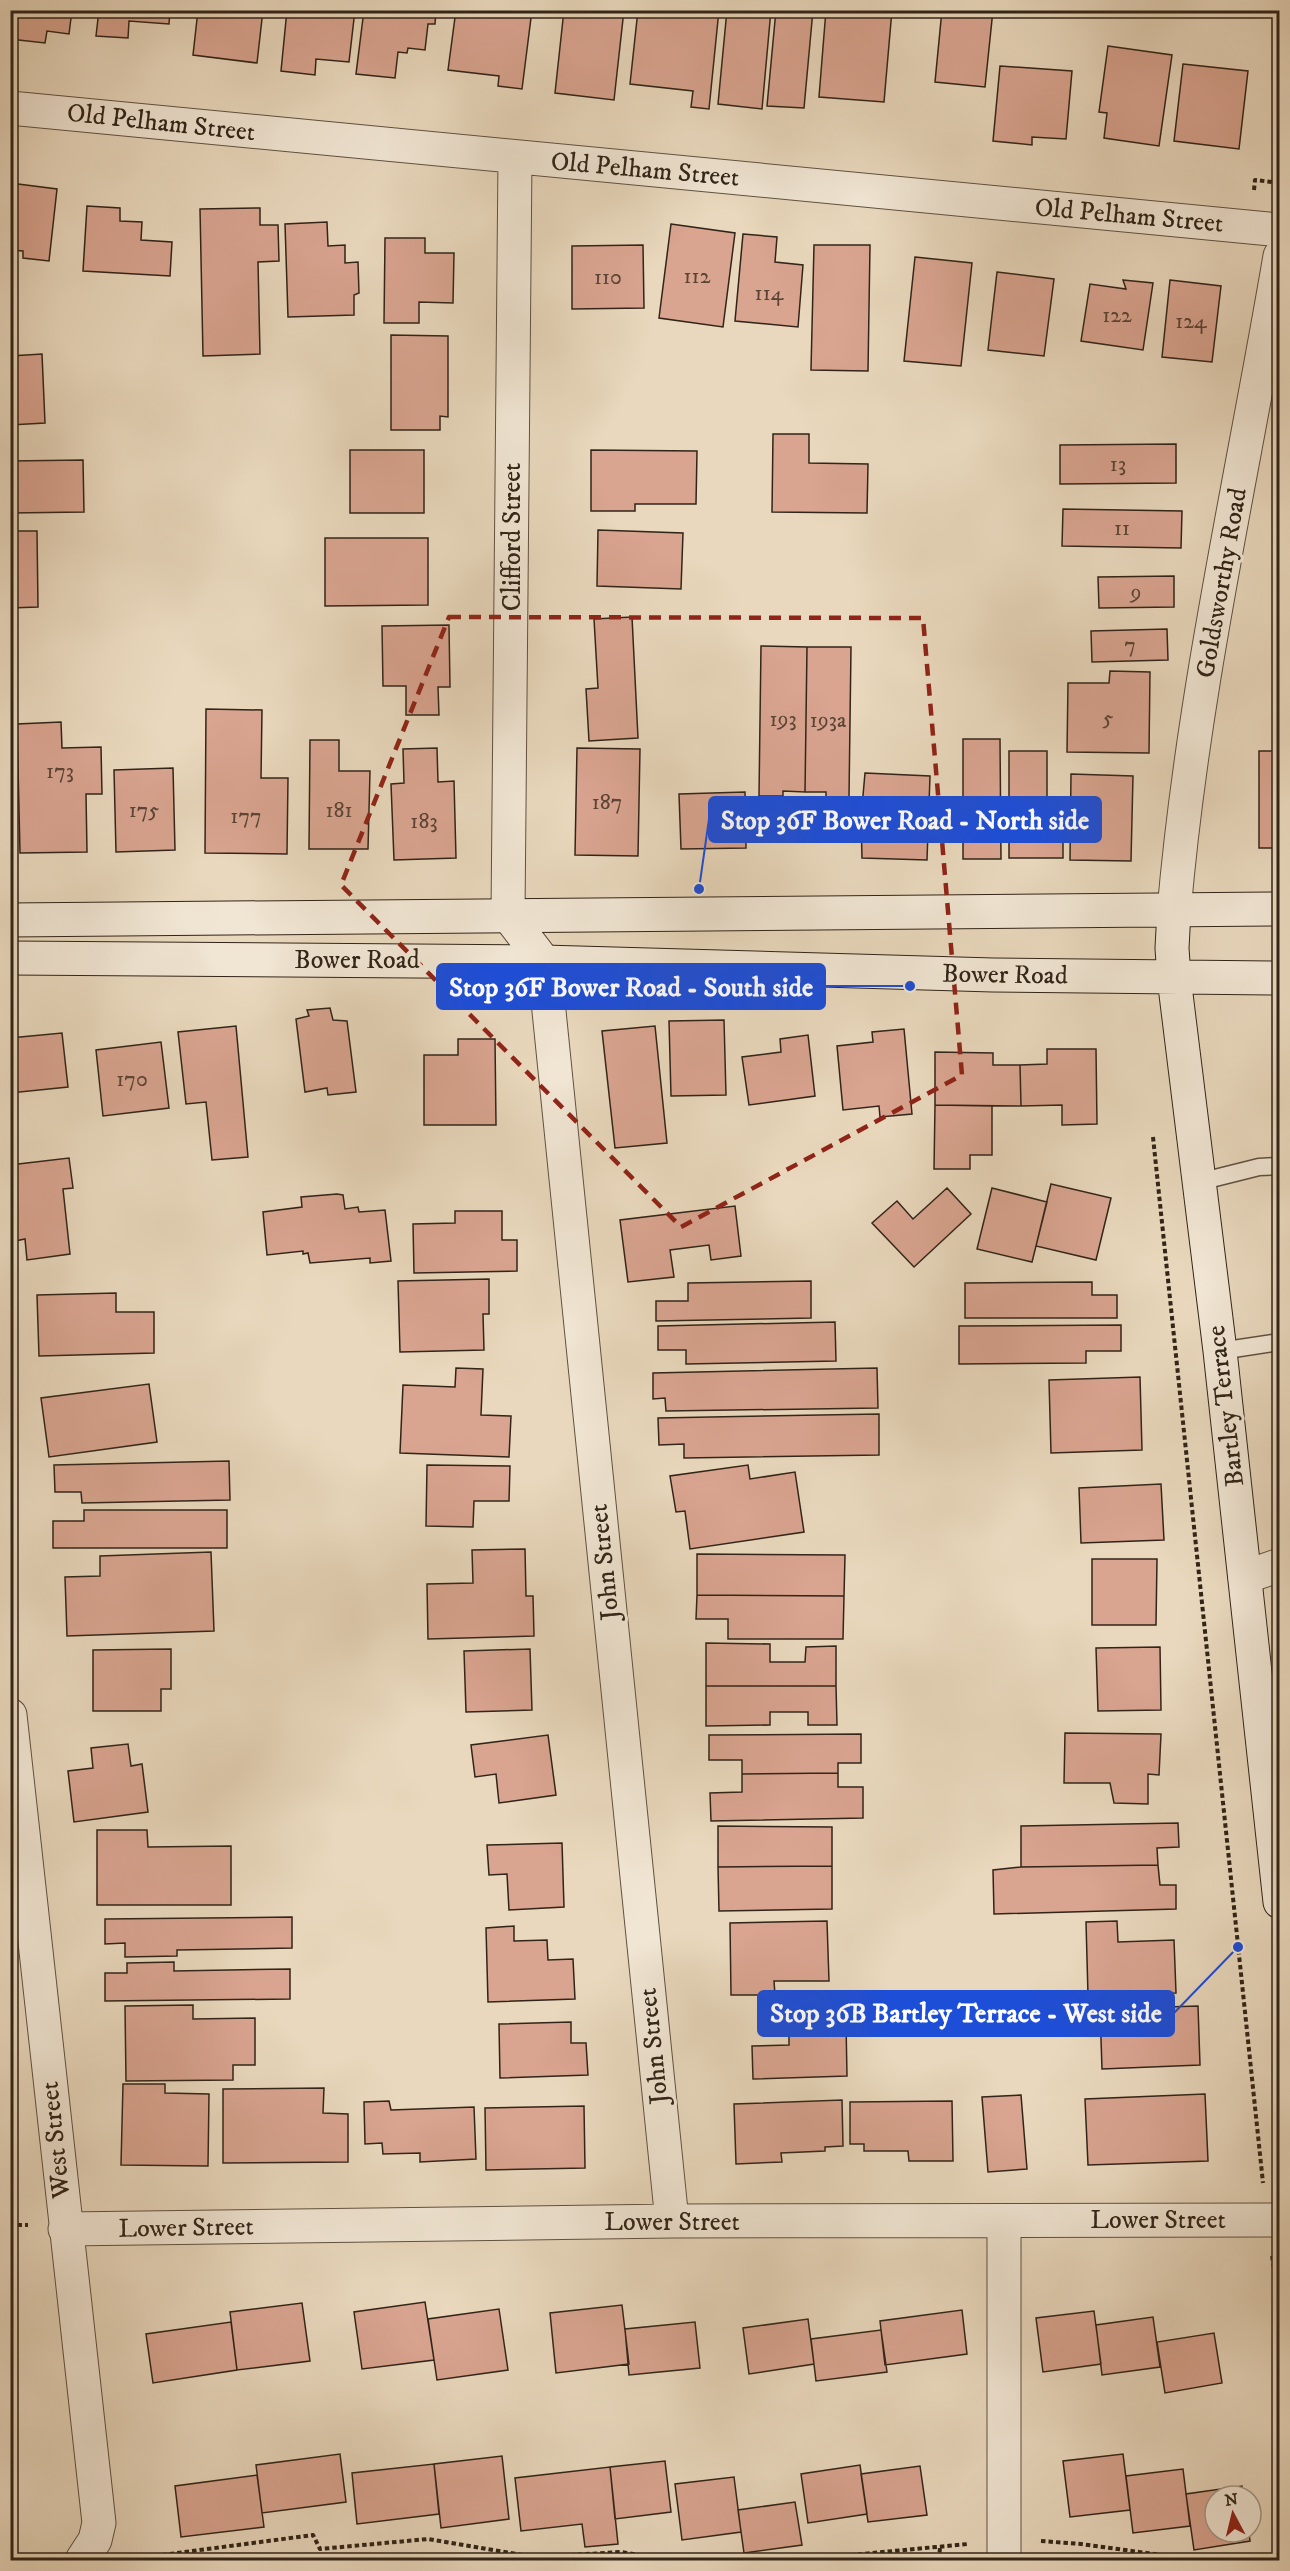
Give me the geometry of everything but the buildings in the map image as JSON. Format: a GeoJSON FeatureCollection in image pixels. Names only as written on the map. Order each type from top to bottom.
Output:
{"type":"FeatureCollection","features":[{"type":"Feature","properties":{"kind":"street","name":"Old Pelham Street"},"geometry":{"type":"LineString","coordinates":[[10,108],[1280,230]]}},
{"type":"Feature","properties":{"kind":"street","name":"Clifford Street"},"geometry":{"type":"LineString","coordinates":[[508,915],[515,158]]}},
{"type":"Feature","properties":{"kind":"street","name":"Goldsworthy Road"},"geometry":{"type":"LineString","coordinates":[[1174,910],[1181,837],[1196,728],[1280,256]]}},
{"type":"Feature","properties":{"kind":"street","name":"Bower Road"},"geometry":{"type":"LineString","coordinates":[[10,920],[1280,909]]}},
{"type":"Feature","properties":{"kind":"street","name":"Bartley Terrace"},"geometry":{"type":"LineString","coordinates":[[1174,910],[1172,948],[1174,978],[1220,1351],[1280,1902]]}},
{"type":"Feature","properties":{"kind":"street"},"geometry":{"type":"LineString","coordinates":[[508,915],[544,962]]}},
{"type":"Feature","properties":{"kind":"street","name":"Bower Road"},"geometry":{"type":"LineString","coordinates":[[10,958],[544,962],[1174,978],[1280,978]]}},
{"type":"Feature","properties":{"kind":"street","name":"John Street"},"geometry":{"type":"LineString","coordinates":[[544,962],[672,2221]]}},
{"type":"Feature","properties":{"kind":"street"},"geometry":{"type":"LineString","coordinates":[[1245,1576],[1280,1565]]}},
{"type":"Feature","properties":{"kind":"street","name":"West Street"},"geometry":{"type":"LineString","coordinates":[[10,1715],[99,2523],[95,2540],[82,2560]]}},
{"type":"Feature","properties":{"kind":"street","name":"Lower Street"},"geometry":{"type":"LineString","coordinates":[[65,2229],[672,2221],[1280,2220]]}},
{"type":"Feature","properties":{"kind":"street"},"geometry":{"type":"LineString","coordinates":[[1004,2221],[1004,2560]]}},
{"type":"Feature","properties":{"kind":"lane"},"geometry":{"type":"LineString","coordinates":[[1199,1182],[1259,1167],[1280,1166]]}},
{"type":"Feature","properties":{"kind":"lane"},"geometry":{"type":"LineString","coordinates":[[1220,1351],[1280,1342]]}},
{"type":"Feature","properties":{"kind":"path"},"geometry":{"type":"LineString","coordinates":[[1255,180],[1280,183]]}},
{"type":"Feature","properties":{"kind":"path"},"geometry":{"type":"LineString","coordinates":[[1152,1132],[1262,2168]]}},
{"type":"Feature","properties":{"kind":"path"},"geometry":{"type":"LineString","coordinates":[[10,2225],[29,2225]]}},
{"type":"Feature","properties":{"kind":"path"},"geometry":{"type":"LineString","coordinates":[[1272,2251],[1280,2305]]}},
{"type":"Feature","properties":{"kind":"path"},"geometry":{"type":"LineString","coordinates":[[140,2558],[313,2535],[320,2549],[428,2539],[535,2559],[621,2552],[672,2560]]}},
{"type":"Feature","properties":{"kind":"path"},"geometry":{"type":"LineString","coordinates":[[939,2560],[940,2547]]}},
{"type":"Feature","properties":{"kind":"highlighted area"},"geometry":{"type":"Polygon","coordinates":[[[449,617],[923,618],[962,1075],[681,1227],[341,885],[449,617]]]}},
{"type":"Feature","properties":{"kind":"place","name":"Stop 36F Bower Road - North side"},"geometry":{"type":"Point","coordinates":[699,889]}},
{"type":"Feature","properties":{"kind":"place","name":"Stop 36F Bower Road - South side"},"geometry":{"type":"Point","coordinates":[910,986]}},
{"type":"Feature","properties":{"kind":"place","name":"Stop 36B Bartley Terrace - West side"},"geometry":{"type":"Point","coordinates":[1238,1947]}}]}
